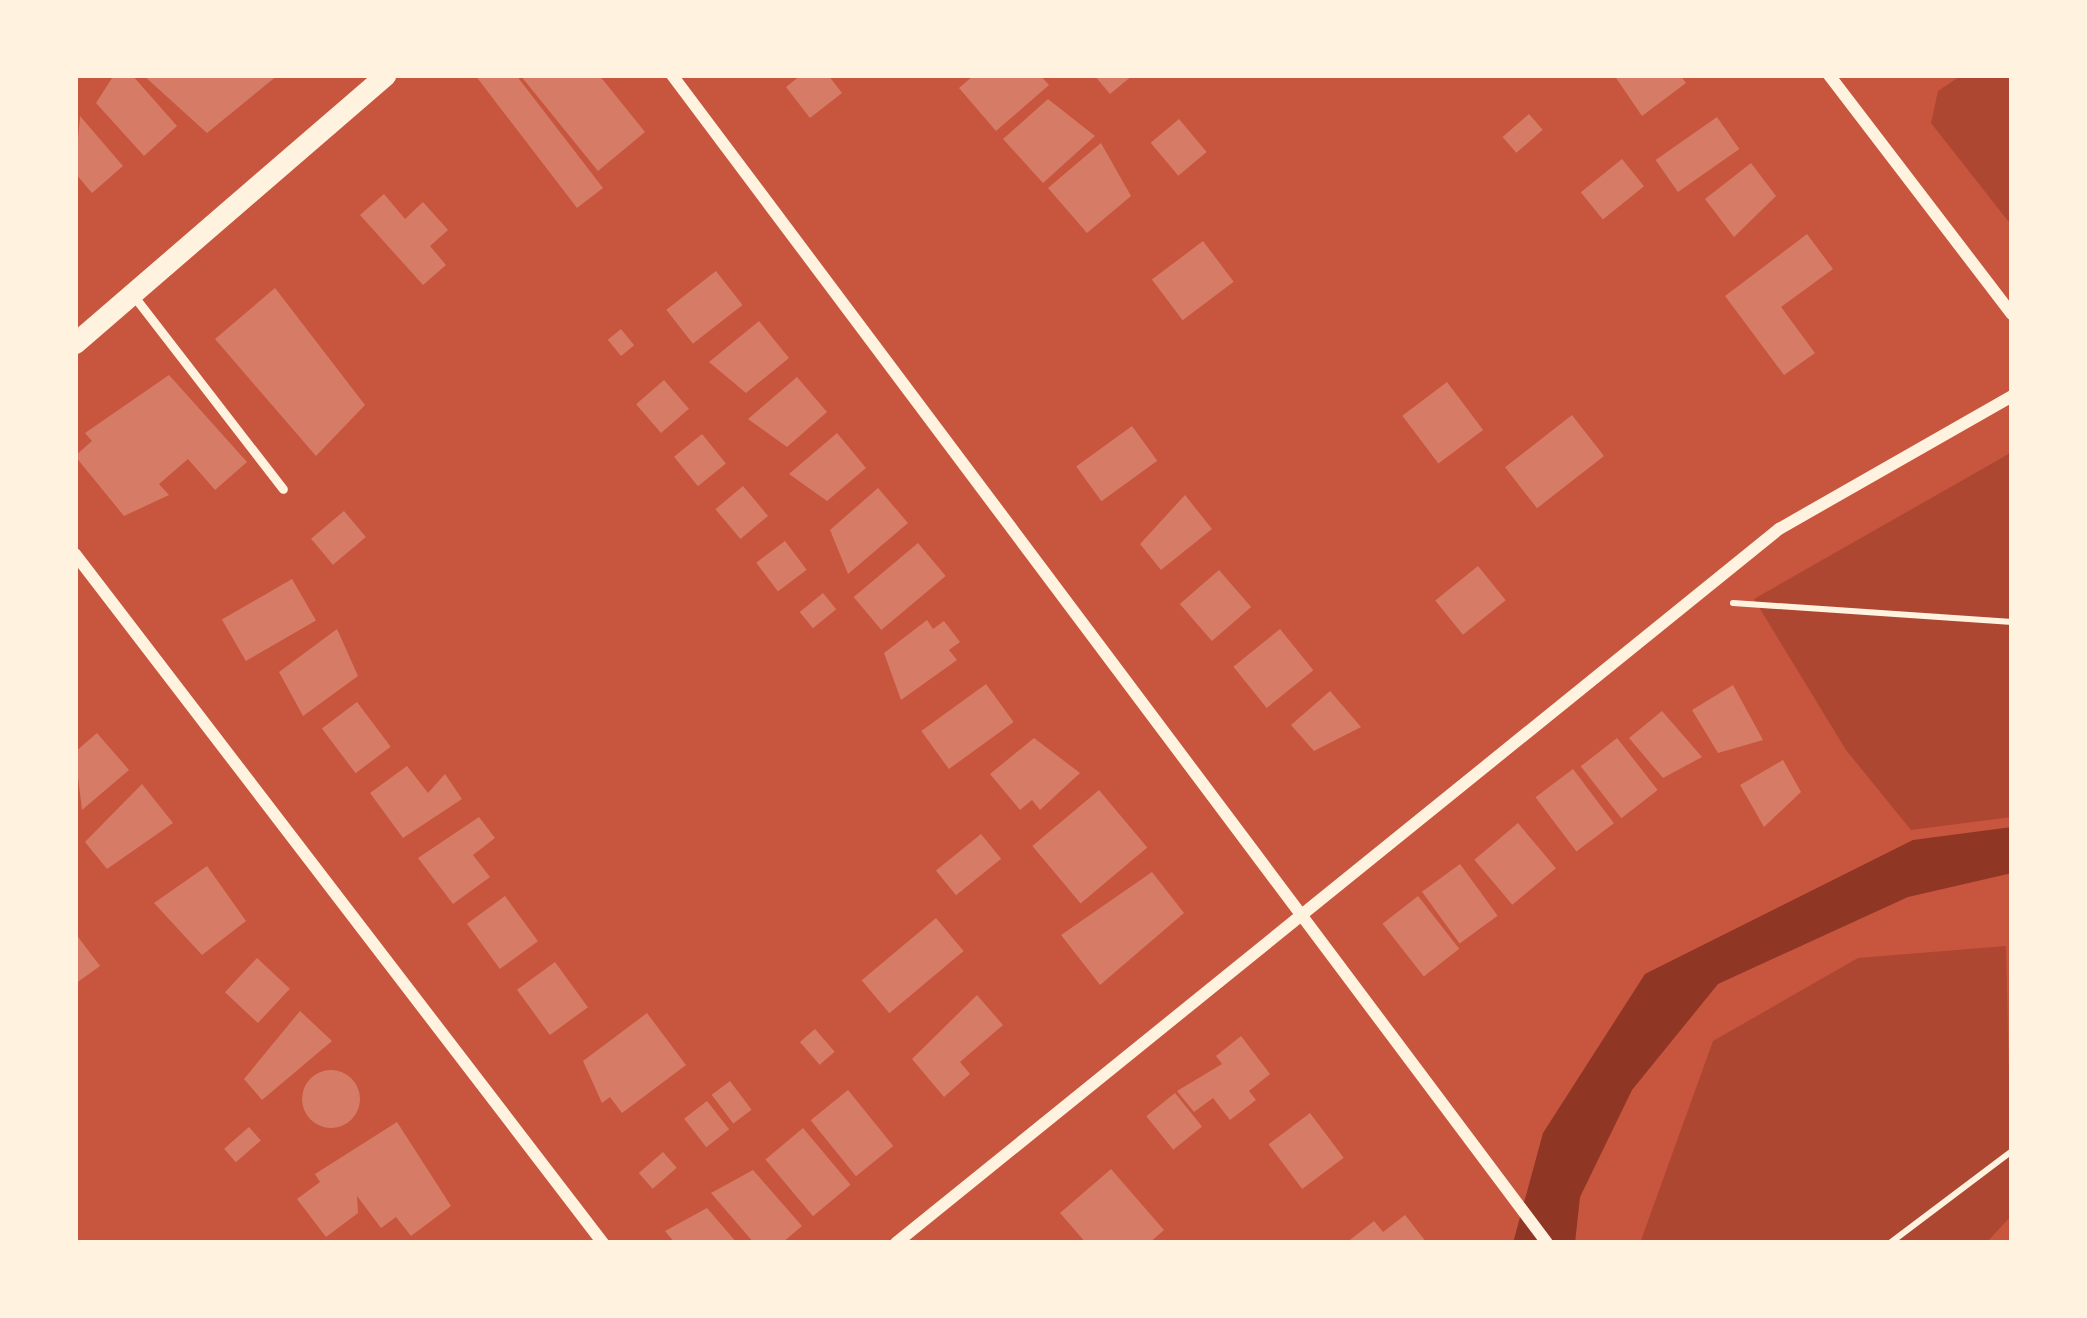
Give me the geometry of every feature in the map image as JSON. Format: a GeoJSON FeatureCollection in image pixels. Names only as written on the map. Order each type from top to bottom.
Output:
{"type":"FeatureCollection","features":[{"type":"Feature","properties":{"kind":"street"},"geometry":{"type":"LineString","coordinates":[[75,343],[385,75]]}},
{"type":"Feature","properties":{"kind":"street"},"geometry":{"type":"LineString","coordinates":[[672,75],[1547,1243]]}},
{"type":"Feature","properties":{"kind":"street"},"geometry":{"type":"LineString","coordinates":[[1829,75],[2012,314]]}},
{"type":"Feature","properties":{"kind":"street"},"geometry":{"type":"LineString","coordinates":[[896,1243],[1298,910],[1779,529],[2012,396]]}},
{"type":"Feature","properties":{"kind":"street"},"geometry":{"type":"LineString","coordinates":[[75,554],[603,1243]]}},
{"type":"Feature","properties":{"kind":"lane"},"geometry":{"type":"LineString","coordinates":[[133,295],[283,489]]}},
{"type":"Feature","properties":{"kind":"path"},"geometry":{"type":"LineString","coordinates":[[1733,603],[2012,622]]}},
{"type":"Feature","properties":{"kind":"path"},"geometry":{"type":"LineString","coordinates":[[1890,1243],[2012,1151]]}},
{"type":"Feature","properties":{"kind":"shaded area"},"geometry":{"type":"Polygon","coordinates":[[[1962,75],[2012,75],[2012,226],[1931,123],[1938,91],[1962,75]]]}},
{"type":"Feature","properties":{"kind":"shaded area"},"geometry":{"type":"Polygon","coordinates":[[[2012,452],[2012,817],[1911,830],[1846,750],[1754,599],[2012,452]]]}},
{"type":"Feature","properties":{"kind":"shaded area"},"geometry":{"type":"Polygon","coordinates":[[[2012,827],[2012,873],[1908,897],[1718,984],[1632,1090],[1580,1197],[1575,1243],[1513,1243],[1543,1133],[1645,974],[1913,840],[2012,827]]]}},
{"type":"Feature","properties":{"kind":"shaded area"},"geometry":{"type":"Polygon","coordinates":[[[2006,946],[2012,1215],[1986,1243],[1640,1243],[1713,1041],[1858,958],[2006,946]]]}},
{"type":"Feature","properties":{"kind":"building"},"geometry":{"type":"Polygon","coordinates":[[[114,75],[132,75],[177,126],[144,156],[96,103],[114,75]]]}},
{"type":"Feature","properties":{"kind":"building"},"geometry":{"type":"Polygon","coordinates":[[[143,75],[278,75],[207,133],[143,75]]]}},
{"type":"Feature","properties":{"kind":"building"},"geometry":{"type":"Polygon","coordinates":[[[475,75],[516,75],[603,188],[577,208],[475,75]]]}},
{"type":"Feature","properties":{"kind":"building"},"geometry":{"type":"Polygon","coordinates":[[[520,75],[599,75],[645,132],[598,171],[520,75]]]}},
{"type":"Feature","properties":{"kind":"building"},"geometry":{"type":"Polygon","coordinates":[[[801,75],[828,75],[842,93],[810,118],[786,87],[801,75]]]}},
{"type":"Feature","properties":{"kind":"building"},"geometry":{"type":"Polygon","coordinates":[[[974,75],[1040,75],[1049,85],[996,131],[959,88],[974,75]]]}},
{"type":"Feature","properties":{"kind":"building"},"geometry":{"type":"Polygon","coordinates":[[[1094,75],[1133,75],[1110,94],[1094,75]]]}},
{"type":"Feature","properties":{"kind":"building"},"geometry":{"type":"Polygon","coordinates":[[[1614,75],[1680,75],[1686,83],[1642,116],[1614,75]]]}},
{"type":"Feature","properties":{"kind":"building"},"geometry":{"type":"Polygon","coordinates":[[[1048,99],[1095,136],[1043,183],[1003,139],[1048,99]]]}},
{"type":"Feature","properties":{"kind":"building"},"geometry":{"type":"Polygon","coordinates":[[[1529,114],[1543,130],[1516,153],[1503,137],[1529,114]]]}},
{"type":"Feature","properties":{"kind":"building"},"geometry":{"type":"Polygon","coordinates":[[[80,116],[123,166],[92,193],[75,173],[80,116]]]}},
{"type":"Feature","properties":{"kind":"building"},"geometry":{"type":"Polygon","coordinates":[[[1717,117],[1739,149],[1678,192],[1656,160],[1717,117]]]}},
{"type":"Feature","properties":{"kind":"building"},"geometry":{"type":"Polygon","coordinates":[[[1179,119],[1207,152],[1178,176],[1151,143],[1179,119]]]}},
{"type":"Feature","properties":{"kind":"building"},"geometry":{"type":"Polygon","coordinates":[[[1101,143],[1131,196],[1087,233],[1048,188],[1101,143]]]}},
{"type":"Feature","properties":{"kind":"building"},"geometry":{"type":"Polygon","coordinates":[[[1622,159],[1644,186],[1603,220],[1581,192],[1622,159]]]}},
{"type":"Feature","properties":{"kind":"building"},"geometry":{"type":"Polygon","coordinates":[[[1751,163],[1776,196],[1734,237],[1705,199],[1751,163]]]}},
{"type":"Feature","properties":{"kind":"building"},"geometry":{"type":"Polygon","coordinates":[[[384,194],[405,219],[423,202],[448,230],[430,246],[446,265],[423,285],[360,215],[384,194]]]}},
{"type":"Feature","properties":{"kind":"building"},"geometry":{"type":"Polygon","coordinates":[[[1807,234],[1833,269],[1781,307],[1815,353],[1784,375],[1725,296],[1807,234]]]}},
{"type":"Feature","properties":{"kind":"building"},"geometry":{"type":"Polygon","coordinates":[[[1203,241],[1234,282],[1183,320],[1152,280],[1203,241]]]}},
{"type":"Feature","properties":{"kind":"building"},"geometry":{"type":"Polygon","coordinates":[[[716,271],[742,305],[693,344],[666,310],[716,271]]]}},
{"type":"Feature","properties":{"kind":"building"},"geometry":{"type":"Polygon","coordinates":[[[275,288],[365,405],[316,456],[215,339],[275,288]]]}},
{"type":"Feature","properties":{"kind":"building"},"geometry":{"type":"Polygon","coordinates":[[[759,321],[789,358],[746,393],[709,362],[759,321]]]}},
{"type":"Feature","properties":{"kind":"building"},"geometry":{"type":"Polygon","coordinates":[[[621,329],[634,345],[621,356],[608,340],[621,329]]]}},
{"type":"Feature","properties":{"kind":"building"},"geometry":{"type":"Polygon","coordinates":[[[169,375],[247,462],[215,490],[188,459],[159,484],[169,495],[124,516],[75,456],[92,441],[85,433],[169,375]]]}},
{"type":"Feature","properties":{"kind":"building"},"geometry":{"type":"Polygon","coordinates":[[[797,377],[827,412],[787,447],[748,419],[797,377]]]}},
{"type":"Feature","properties":{"kind":"building"},"geometry":{"type":"Polygon","coordinates":[[[664,380],[689,409],[661,433],[636,404],[664,380]]]}},
{"type":"Feature","properties":{"kind":"building"},"geometry":{"type":"Polygon","coordinates":[[[1447,382],[1483,430],[1438,464],[1402,416],[1447,382]]]}},
{"type":"Feature","properties":{"kind":"building"},"geometry":{"type":"Polygon","coordinates":[[[1572,415],[1604,456],[1537,508],[1505,467],[1572,415]]]}},
{"type":"Feature","properties":{"kind":"building"},"geometry":{"type":"Polygon","coordinates":[[[1132,426],[1157,461],[1101,501],[1076,467],[1132,426]]]}},
{"type":"Feature","properties":{"kind":"building"},"geometry":{"type":"Polygon","coordinates":[[[837,433],[866,468],[827,501],[789,474],[837,433]]]}},
{"type":"Feature","properties":{"kind":"building"},"geometry":{"type":"Polygon","coordinates":[[[702,434],[726,464],[698,486],[674,457],[702,434]]]}},
{"type":"Feature","properties":{"kind":"building"},"geometry":{"type":"Polygon","coordinates":[[[743,486],[768,516],[740,539],[715,509],[743,486]]]}},
{"type":"Feature","properties":{"kind":"building"},"geometry":{"type":"Polygon","coordinates":[[[878,488],[908,523],[848,574],[830,530],[878,488]]]}},
{"type":"Feature","properties":{"kind":"building"},"geometry":{"type":"Polygon","coordinates":[[[1185,495],[1212,529],[1161,570],[1140,544],[1185,495]]]}},
{"type":"Feature","properties":{"kind":"building"},"geometry":{"type":"Polygon","coordinates":[[[344,511],[366,537],[333,565],[311,539],[344,511]]]}},
{"type":"Feature","properties":{"kind":"building"},"geometry":{"type":"Polygon","coordinates":[[[785,541],[807,570],[778,591],[756,563],[785,541]]]}},
{"type":"Feature","properties":{"kind":"building"},"geometry":{"type":"Polygon","coordinates":[[[918,543],[946,576],[881,630],[854,597],[918,543]]]}},
{"type":"Feature","properties":{"kind":"building"},"geometry":{"type":"Polygon","coordinates":[[[1478,566],[1506,600],[1463,635],[1435,601],[1478,566]]]}},
{"type":"Feature","properties":{"kind":"building"},"geometry":{"type":"Polygon","coordinates":[[[1219,570],[1251,607],[1212,641],[1180,604],[1219,570]]]}},
{"type":"Feature","properties":{"kind":"building"},"geometry":{"type":"Polygon","coordinates":[[[292,579],[316,621],[246,661],[222,620],[292,579]]]}},
{"type":"Feature","properties":{"kind":"building"},"geometry":{"type":"Polygon","coordinates":[[[823,593],[836,609],[813,628],[800,612],[823,593]]]}},
{"type":"Feature","properties":{"kind":"building"},"geometry":{"type":"Polygon","coordinates":[[[927,620],[933,629],[944,621],[960,642],[949,650],[957,660],[901,700],[884,653],[927,620]]]}},
{"type":"Feature","properties":{"kind":"building"},"geometry":{"type":"Polygon","coordinates":[[[337,629],[358,676],[303,716],[279,672],[337,629]]]}},
{"type":"Feature","properties":{"kind":"building"},"geometry":{"type":"Polygon","coordinates":[[[1280,629],[1313,670],[1267,708],[1233,667],[1280,629]]]}},
{"type":"Feature","properties":{"kind":"building"},"geometry":{"type":"Polygon","coordinates":[[[986,684],[1014,722],[949,769],[921,731],[986,684]]]}},
{"type":"Feature","properties":{"kind":"building"},"geometry":{"type":"Polygon","coordinates":[[[1733,685],[1763,740],[1718,753],[1692,710],[1733,685]]]}},
{"type":"Feature","properties":{"kind":"building"},"geometry":{"type":"Polygon","coordinates":[[[1330,691],[1361,727],[1314,751],[1291,725],[1330,691]]]}},
{"type":"Feature","properties":{"kind":"building"},"geometry":{"type":"Polygon","coordinates":[[[357,702],[391,747],[356,773],[322,728],[357,702]]]}},
{"type":"Feature","properties":{"kind":"building"},"geometry":{"type":"Polygon","coordinates":[[[1662,711],[1702,757],[1663,778],[1629,738],[1662,711]]]}},
{"type":"Feature","properties":{"kind":"building"},"geometry":{"type":"Polygon","coordinates":[[[97,733],[129,770],[82,810],[75,752],[97,733]]]}},
{"type":"Feature","properties":{"kind":"building"},"geometry":{"type":"Polygon","coordinates":[[[1034,738],[1080,773],[1040,810],[1032,800],[1020,810],[990,774],[1034,738]]]}},
{"type":"Feature","properties":{"kind":"building"},"geometry":{"type":"Polygon","coordinates":[[[1617,738],[1658,790],[1621,818],[1581,766],[1617,738]]]}},
{"type":"Feature","properties":{"kind":"building"},"geometry":{"type":"Polygon","coordinates":[[[1783,760],[1801,792],[1764,827],[1740,785],[1783,760]]]}},
{"type":"Feature","properties":{"kind":"building"},"geometry":{"type":"Polygon","coordinates":[[[407,766],[428,793],[445,774],[462,799],[403,838],[370,793],[407,766]]]}},
{"type":"Feature","properties":{"kind":"building"},"geometry":{"type":"Polygon","coordinates":[[[1573,769],[1614,823],[1576,852],[1535,797],[1573,769]]]}},
{"type":"Feature","properties":{"kind":"building"},"geometry":{"type":"Polygon","coordinates":[[[142,784],[173,823],[107,869],[85,842],[142,784]]]}},
{"type":"Feature","properties":{"kind":"building"},"geometry":{"type":"Polygon","coordinates":[[[1099,790],[1147,847],[1081,903],[1032,846],[1099,790]]]}},
{"type":"Feature","properties":{"kind":"building"},"geometry":{"type":"Polygon","coordinates":[[[479,817],[495,838],[473,855],[490,877],[453,904],[418,858],[479,817]]]}},
{"type":"Feature","properties":{"kind":"building"},"geometry":{"type":"Polygon","coordinates":[[[1518,823],[1556,868],[1512,905],[1474,860],[1518,823]]]}},
{"type":"Feature","properties":{"kind":"building"},"geometry":{"type":"Polygon","coordinates":[[[981,834],[1001,859],[956,895],[936,871],[981,834]]]}},
{"type":"Feature","properties":{"kind":"building"},"geometry":{"type":"Polygon","coordinates":[[[1460,864],[1498,916],[1460,943],[1422,892],[1460,864]]]}},
{"type":"Feature","properties":{"kind":"building"},"geometry":{"type":"Polygon","coordinates":[[[207,866],[246,921],[202,955],[154,903],[207,866]]]}},
{"type":"Feature","properties":{"kind":"building"},"geometry":{"type":"Polygon","coordinates":[[[1152,872],[1184,913],[1100,985],[1061,935],[1152,872]]]}},
{"type":"Feature","properties":{"kind":"building"},"geometry":{"type":"Polygon","coordinates":[[[505,896],[538,941],[500,969],[467,924],[505,896]]]}},
{"type":"Feature","properties":{"kind":"building"},"geometry":{"type":"Polygon","coordinates":[[[1418,896],[1459,949],[1424,977],[1383,924],[1418,896]]]}},
{"type":"Feature","properties":{"kind":"building"},"geometry":{"type":"Polygon","coordinates":[[[936,918],[964,951],[889,1013],[862,980],[936,918]]]}},
{"type":"Feature","properties":{"kind":"building"},"geometry":{"type":"Polygon","coordinates":[[[75,933],[100,966],[75,984],[75,933]]]}},
{"type":"Feature","properties":{"kind":"building"},"geometry":{"type":"Polygon","coordinates":[[[257,958],[290,989],[258,1023],[225,992],[257,958]]]}},
{"type":"Feature","properties":{"kind":"building"},"geometry":{"type":"Polygon","coordinates":[[[555,962],[588,1007],[550,1035],[517,990],[555,962]]]}},
{"type":"Feature","properties":{"kind":"building"},"geometry":{"type":"Polygon","coordinates":[[[977,995],[1003,1025],[960,1062],[970,1074],[944,1097],[912,1059],[977,995]]]}},
{"type":"Feature","properties":{"kind":"building"},"geometry":{"type":"Polygon","coordinates":[[[300,1011],[332,1041],[262,1100],[244,1079],[300,1011]]]}},
{"type":"Feature","properties":{"kind":"building"},"geometry":{"type":"Polygon","coordinates":[[[647,1013],[686,1065],[622,1113],[610,1097],[602,1103],[583,1061],[647,1013]]]}},
{"type":"Feature","properties":{"kind":"building"},"geometry":{"type":"Polygon","coordinates":[[[815,1029],[835,1052],[820,1065],[800,1042],[815,1029]]]}},
{"type":"Feature","properties":{"kind":"building"},"geometry":{"type":"Polygon","coordinates":[[[1241,1036],[1270,1074],[1249,1091],[1256,1100],[1230,1120],[1213,1098],[1194,1112],[1177,1091],[1222,1064],[1216,1056],[1241,1036]]]}},
{"type":"Feature","properties":{"kind":"building"},"geometry":{"type":"Polygon","coordinates":[[[331,1070],[352,1078],[360,1099],[352,1120],[331,1128],[310,1120],[302,1099],[310,1078],[331,1070]]]}},
{"type":"Feature","properties":{"kind":"building"},"geometry":{"type":"Polygon","coordinates":[[[730,1081],[752,1110],[733,1124],[712,1095],[730,1081]]]}},
{"type":"Feature","properties":{"kind":"building"},"geometry":{"type":"Polygon","coordinates":[[[848,1090],[893,1146],[856,1176],[811,1120],[848,1090]]]}},
{"type":"Feature","properties":{"kind":"building"},"geometry":{"type":"Polygon","coordinates":[[[1175,1093],[1202,1126],[1173,1150],[1146,1116],[1175,1093]]]}},
{"type":"Feature","properties":{"kind":"building"},"geometry":{"type":"Polygon","coordinates":[[[707,1101],[729,1129],[706,1147],[684,1119],[707,1101]]]}},
{"type":"Feature","properties":{"kind":"building"},"geometry":{"type":"Polygon","coordinates":[[[1310,1113],[1344,1158],[1302,1189],[1268,1144],[1310,1113]]]}},
{"type":"Feature","properties":{"kind":"building"},"geometry":{"type":"Polygon","coordinates":[[[397,1122],[451,1206],[411,1236],[396,1217],[381,1228],[357,1196],[358,1213],[326,1237],[297,1199],[320,1182],[315,1174],[397,1122]]]}},
{"type":"Feature","properties":{"kind":"building"},"geometry":{"type":"Polygon","coordinates":[[[249,1127],[261,1141],[236,1162],[224,1149],[249,1127]]]}},
{"type":"Feature","properties":{"kind":"building"},"geometry":{"type":"Polygon","coordinates":[[[803,1128],[851,1185],[813,1216],[765,1159],[803,1128]]]}},
{"type":"Feature","properties":{"kind":"building"},"geometry":{"type":"Polygon","coordinates":[[[663,1152],[677,1168],[653,1189],[639,1173],[663,1152]]]}},
{"type":"Feature","properties":{"kind":"building"},"geometry":{"type":"Polygon","coordinates":[[[1111,1169],[1164,1230],[1149,1243],[1086,1243],[1060,1213],[1111,1169]]]}},
{"type":"Feature","properties":{"kind":"building"},"geometry":{"type":"Polygon","coordinates":[[[753,1170],[802,1226],[782,1243],[754,1243],[711,1193],[753,1170]]]}},
{"type":"Feature","properties":{"kind":"building"},"geometry":{"type":"Polygon","coordinates":[[[707,1208],[737,1243],[675,1243],[665,1231],[707,1208]]]}},
{"type":"Feature","properties":{"kind":"building"},"geometry":{"type":"Polygon","coordinates":[[[1405,1215],[1427,1243],[1346,1243],[1374,1221],[1383,1232],[1405,1215]]]}}]}
